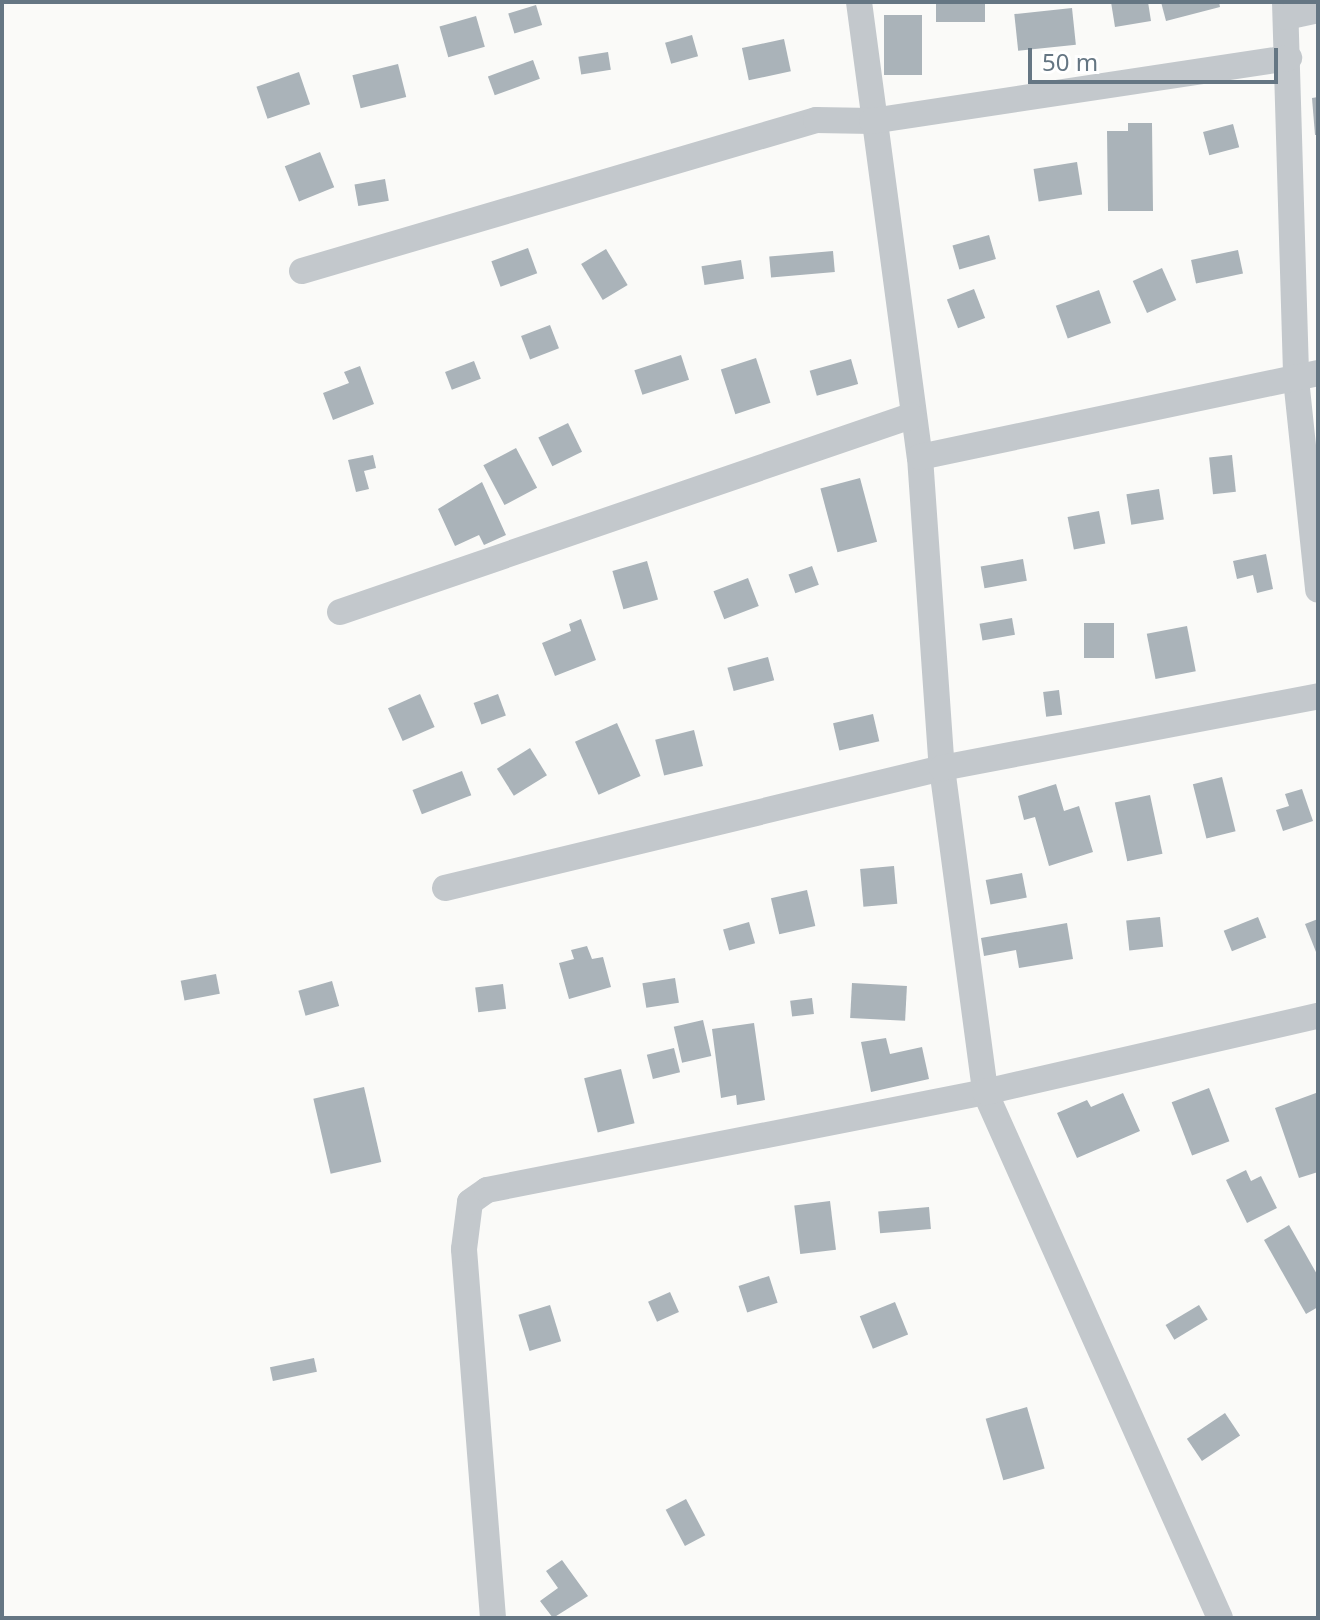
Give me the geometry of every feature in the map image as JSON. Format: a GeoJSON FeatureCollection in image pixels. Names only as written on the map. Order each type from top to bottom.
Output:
{"type":"FeatureCollection","features":[{"type":"Feature","properties":{"kind":"street"},"geometry":{"type":"LineString","coordinates":[[859,2],[911,416],[920,457],[942,768],[985,1092],[1220,1618]]}},
{"type":"Feature","properties":{"kind":"street"},"geometry":{"type":"LineString","coordinates":[[1318,10],[1286,9],[1318,590]]}},
{"type":"Feature","properties":{"kind":"street"},"geometry":{"type":"LineString","coordinates":[[302,271],[763,133],[816,120],[872,121],[1289,58]]}},
{"type":"Feature","properties":{"kind":"street"},"geometry":{"type":"LineString","coordinates":[[920,457],[1307,376]]}},
{"type":"Feature","properties":{"kind":"street"},"geometry":{"type":"LineString","coordinates":[[340,612],[911,416]]}},
{"type":"Feature","properties":{"kind":"street"},"geometry":{"type":"LineString","coordinates":[[445,888],[942,768],[1318,696]]}},
{"type":"Feature","properties":{"kind":"street"},"geometry":{"type":"LineString","coordinates":[[493,1618],[464,1249],[470,1202],[487,1190],[985,1092],[1318,1016]]}},
{"type":"Feature","properties":{"kind":"building"},"geometry":{"type":"Polygon","coordinates":[[[936,2],[985,2],[985,22],[936,22],[936,2]]]}},
{"type":"Feature","properties":{"kind":"building"},"geometry":{"type":"Polygon","coordinates":[[[1111,2],[1148,2],[1151,21],[1115,27],[1111,2]]]}},
{"type":"Feature","properties":{"kind":"building"},"geometry":{"type":"Polygon","coordinates":[[[1161,2],[1219,2],[1220,7],[1166,21],[1161,2]]]}},
{"type":"Feature","properties":{"kind":"building"},"geometry":{"type":"Polygon","coordinates":[[[536,5],[542,25],[514,34],[508,13],[536,5]]]}},
{"type":"Feature","properties":{"kind":"building"},"geometry":{"type":"Polygon","coordinates":[[[1072,8],[1076,45],[1018,51],[1014,14],[1072,8]]]}},
{"type":"Feature","properties":{"kind":"building"},"geometry":{"type":"Polygon","coordinates":[[[884,15],[922,15],[922,75],[884,75],[884,15]]]}},
{"type":"Feature","properties":{"kind":"building"},"geometry":{"type":"Polygon","coordinates":[[[476,16],[485,47],[448,57],[439,26],[476,16]]]}},
{"type":"Feature","properties":{"kind":"building"},"geometry":{"type":"Polygon","coordinates":[[[692,35],[698,56],[671,64],[665,43],[692,35]]]}},
{"type":"Feature","properties":{"kind":"building"},"geometry":{"type":"Polygon","coordinates":[[[784,39],[791,71],[749,80],[742,48],[784,39]]]}},
{"type":"Feature","properties":{"kind":"building"},"geometry":{"type":"Polygon","coordinates":[[[608,52],[611,70],[581,74],[578,57],[608,52]]]}},
{"type":"Feature","properties":{"kind":"building"},"geometry":{"type":"Polygon","coordinates":[[[533,60],[540,79],[495,95],[488,76],[533,60]]]}},
{"type":"Feature","properties":{"kind":"building"},"geometry":{"type":"Polygon","coordinates":[[[398,64],[406,97],[361,108],[352,75],[398,64]]]}},
{"type":"Feature","properties":{"kind":"building"},"geometry":{"type":"Polygon","coordinates":[[[299,72],[310,104],[268,119],[256,87],[299,72]]]}},
{"type":"Feature","properties":{"kind":"building"},"geometry":{"type":"Polygon","coordinates":[[[1318,97],[1318,135],[1315,135],[1312,98],[1318,97]]]}},
{"type":"Feature","properties":{"kind":"building"},"geometry":{"type":"Polygon","coordinates":[[[1128,123],[1152,123],[1153,211],[1108,211],[1107,131],[1128,131],[1128,123]]]}},
{"type":"Feature","properties":{"kind":"building"},"geometry":{"type":"Polygon","coordinates":[[[1233,124],[1239,147],[1209,155],[1203,132],[1233,124]]]}},
{"type":"Feature","properties":{"kind":"building"},"geometry":{"type":"Polygon","coordinates":[[[320,152],[334,187],[299,201],[285,166],[320,152]]]}},
{"type":"Feature","properties":{"kind":"building"},"geometry":{"type":"Polygon","coordinates":[[[1077,162],[1082,195],[1039,201],[1034,169],[1077,162]]]}},
{"type":"Feature","properties":{"kind":"building"},"geometry":{"type":"Polygon","coordinates":[[[385,179],[389,201],[358,206],[354,184],[385,179]]]}},
{"type":"Feature","properties":{"kind":"building"},"geometry":{"type":"Polygon","coordinates":[[[989,235],[996,259],[959,270],[952,245],[989,235]]]}},
{"type":"Feature","properties":{"kind":"building"},"geometry":{"type":"Polygon","coordinates":[[[528,248],[537,273],[501,287],[491,261],[528,248]]]}},
{"type":"Feature","properties":{"kind":"building"},"geometry":{"type":"Polygon","coordinates":[[[606,249],[628,285],[603,300],[581,264],[606,249]]]}},
{"type":"Feature","properties":{"kind":"building"},"geometry":{"type":"Polygon","coordinates":[[[1238,250],[1243,273],[1196,283],[1191,260],[1238,250]]]}},
{"type":"Feature","properties":{"kind":"building"},"geometry":{"type":"Polygon","coordinates":[[[833,251],[835,272],[771,277],[769,257],[833,251]]]}},
{"type":"Feature","properties":{"kind":"building"},"geometry":{"type":"Polygon","coordinates":[[[741,260],[744,279],[704,285],[701,266],[741,260]]]}},
{"type":"Feature","properties":{"kind":"building"},"geometry":{"type":"Polygon","coordinates":[[[1162,268],[1176,300],[1147,313],[1133,281],[1162,268]]]}},
{"type":"Feature","properties":{"kind":"building"},"geometry":{"type":"Polygon","coordinates":[[[974,289],[985,318],[958,328],[947,299],[974,289]]]}},
{"type":"Feature","properties":{"kind":"building"},"geometry":{"type":"Polygon","coordinates":[[[1099,290],[1111,323],[1068,339],[1056,306],[1099,290]]]}},
{"type":"Feature","properties":{"kind":"building"},"geometry":{"type":"Polygon","coordinates":[[[550,325],[559,348],[530,359],[521,336],[550,325]]]}},
{"type":"Feature","properties":{"kind":"building"},"geometry":{"type":"Polygon","coordinates":[[[681,355],[689,380],[642,395],[634,370],[681,355]]]}},
{"type":"Feature","properties":{"kind":"building"},"geometry":{"type":"Polygon","coordinates":[[[756,358],[771,403],[735,414],[721,369],[756,358]]]}},
{"type":"Feature","properties":{"kind":"building"},"geometry":{"type":"Polygon","coordinates":[[[851,359],[858,384],[817,396],[810,371],[851,359]]]}},
{"type":"Feature","properties":{"kind":"building"},"geometry":{"type":"Polygon","coordinates":[[[474,361],[481,379],[452,390],[445,372],[474,361]]]}},
{"type":"Feature","properties":{"kind":"building"},"geometry":{"type":"Polygon","coordinates":[[[360,366],[374,404],[333,420],[323,393],[349,383],[344,372],[360,366]]]}},
{"type":"Feature","properties":{"kind":"building"},"geometry":{"type":"Polygon","coordinates":[[[568,423],[582,452],[552,466],[538,437],[568,423]]]}},
{"type":"Feature","properties":{"kind":"building"},"geometry":{"type":"Polygon","coordinates":[[[516,448],[537,488],[504,505],[483,465],[516,448]]]}},
{"type":"Feature","properties":{"kind":"building"},"geometry":{"type":"Polygon","coordinates":[[[373,455],[376,468],[364,471],[369,489],[356,492],[348,460],[373,455]]]}},
{"type":"Feature","properties":{"kind":"building"},"geometry":{"type":"Polygon","coordinates":[[[1232,455],[1236,492],[1213,494],[1209,457],[1232,455]]]}},
{"type":"Feature","properties":{"kind":"building"},"geometry":{"type":"Polygon","coordinates":[[[860,478],[877,542],[837,552],[820,489],[860,478]]]}},
{"type":"Feature","properties":{"kind":"building"},"geometry":{"type":"Polygon","coordinates":[[[482,482],[506,535],[484,545],[479,535],[455,546],[438,509],[482,482]]]}},
{"type":"Feature","properties":{"kind":"building"},"geometry":{"type":"Polygon","coordinates":[[[1159,489],[1164,520],[1131,525],[1126,494],[1159,489]]]}},
{"type":"Feature","properties":{"kind":"building"},"geometry":{"type":"Polygon","coordinates":[[[1099,511],[1105,543],[1074,549],[1068,517],[1099,511]]]}},
{"type":"Feature","properties":{"kind":"building"},"geometry":{"type":"Polygon","coordinates":[[[1266,554],[1273,589],[1257,593],[1253,575],[1237,579],[1233,561],[1266,554]]]}},
{"type":"Feature","properties":{"kind":"building"},"geometry":{"type":"Polygon","coordinates":[[[1023,559],[1027,581],[984,588],[981,566],[1023,559]]]}},
{"type":"Feature","properties":{"kind":"building"},"geometry":{"type":"Polygon","coordinates":[[[647,561],[658,599],[623,609],[612,571],[647,561]]]}},
{"type":"Feature","properties":{"kind":"building"},"geometry":{"type":"Polygon","coordinates":[[[812,566],[819,585],[795,593],[789,575],[812,566]]]}},
{"type":"Feature","properties":{"kind":"building"},"geometry":{"type":"Polygon","coordinates":[[[748,578],[759,606],[724,619],[713,591],[748,578]]]}},
{"type":"Feature","properties":{"kind":"building"},"geometry":{"type":"Polygon","coordinates":[[[1012,618],[1015,635],[982,640],[980,624],[1012,618]]]}},
{"type":"Feature","properties":{"kind":"building"},"geometry":{"type":"Polygon","coordinates":[[[581,619],[596,660],[555,676],[542,643],[571,631],[569,624],[581,619]]]}},
{"type":"Feature","properties":{"kind":"building"},"geometry":{"type":"Polygon","coordinates":[[[1084,623],[1114,623],[1114,658],[1084,658],[1084,623]]]}},
{"type":"Feature","properties":{"kind":"building"},"geometry":{"type":"Polygon","coordinates":[[[1187,626],[1196,671],[1156,679],[1147,634],[1187,626]]]}},
{"type":"Feature","properties":{"kind":"building"},"geometry":{"type":"Polygon","coordinates":[[[768,657],[774,680],[734,691],[727,668],[768,657]]]}},
{"type":"Feature","properties":{"kind":"building"},"geometry":{"type":"Polygon","coordinates":[[[1059,690],[1062,715],[1046,717],[1043,692],[1059,690]]]}},
{"type":"Feature","properties":{"kind":"building"},"geometry":{"type":"Polygon","coordinates":[[[420,694],[435,727],[403,741],[388,708],[420,694]]]}},
{"type":"Feature","properties":{"kind":"building"},"geometry":{"type":"Polygon","coordinates":[[[498,694],[506,716],[481,725],[474,703],[498,694]]]}},
{"type":"Feature","properties":{"kind":"building"},"geometry":{"type":"Polygon","coordinates":[[[873,714],[879,741],[839,751],[833,723],[873,714]]]}},
{"type":"Feature","properties":{"kind":"building"},"geometry":{"type":"Polygon","coordinates":[[[617,723],[641,776],[599,795],[575,742],[617,723]]]}},
{"type":"Feature","properties":{"kind":"building"},"geometry":{"type":"Polygon","coordinates":[[[694,730],[703,766],[664,776],[655,740],[694,730]]]}},
{"type":"Feature","properties":{"kind":"building"},"geometry":{"type":"Polygon","coordinates":[[[530,748],[547,775],[514,796],[497,769],[530,748]]]}},
{"type":"Feature","properties":{"kind":"building"},"geometry":{"type":"Polygon","coordinates":[[[462,771],[471,795],[422,814],[413,790],[462,771]]]}},
{"type":"Feature","properties":{"kind":"building"},"geometry":{"type":"Polygon","coordinates":[[[1222,777],[1236,831],[1206,839],[1193,784],[1222,777]]]}},
{"type":"Feature","properties":{"kind":"building"},"geometry":{"type":"Polygon","coordinates":[[[1056,784],[1064,811],[1079,806],[1093,852],[1049,866],[1035,817],[1024,820],[1018,796],[1056,784]]]}},
{"type":"Feature","properties":{"kind":"building"},"geometry":{"type":"Polygon","coordinates":[[[1302,789],[1313,821],[1283,831],[1276,810],[1289,806],[1285,794],[1302,789]]]}},
{"type":"Feature","properties":{"kind":"building"},"geometry":{"type":"Polygon","coordinates":[[[1150,795],[1162,854],[1127,861],[1115,802],[1150,795]]]}},
{"type":"Feature","properties":{"kind":"building"},"geometry":{"type":"Polygon","coordinates":[[[894,866],[897,904],[863,907],[860,869],[894,866]]]}},
{"type":"Feature","properties":{"kind":"building"},"geometry":{"type":"Polygon","coordinates":[[[1022,873],[1027,898],[990,905],[986,880],[1022,873]]]}},
{"type":"Feature","properties":{"kind":"building"},"geometry":{"type":"Polygon","coordinates":[[[807,890],[815,926],[779,934],[771,898],[807,890]]]}},
{"type":"Feature","properties":{"kind":"building"},"geometry":{"type":"Polygon","coordinates":[[[1160,917],[1163,947],[1129,950],[1126,921],[1160,917]]]}},
{"type":"Feature","properties":{"kind":"building"},"geometry":{"type":"Polygon","coordinates":[[[1258,917],[1266,937],[1232,951],[1224,931],[1258,917]]]}},
{"type":"Feature","properties":{"kind":"building"},"geometry":{"type":"Polygon","coordinates":[[[1318,919],[1318,957],[1305,924],[1318,919]]]}},
{"type":"Feature","properties":{"kind":"building"},"geometry":{"type":"Polygon","coordinates":[[[749,922],[755,943],[729,951],[723,929],[749,922]]]}},
{"type":"Feature","properties":{"kind":"building"},"geometry":{"type":"Polygon","coordinates":[[[1067,923],[1073,959],[1019,968],[1016,950],[984,956],[981,938],[1067,923]]]}},
{"type":"Feature","properties":{"kind":"building"},"geometry":{"type":"Polygon","coordinates":[[[587,946],[592,959],[603,957],[611,987],[569,999],[559,963],[574,959],[571,950],[587,946]]]}},
{"type":"Feature","properties":{"kind":"building"},"geometry":{"type":"Polygon","coordinates":[[[216,974],[220,994],[184,1001],[181,981],[216,974]]]}},
{"type":"Feature","properties":{"kind":"building"},"geometry":{"type":"Polygon","coordinates":[[[675,978],[679,1003],[646,1008],[642,983],[675,978]]]}},
{"type":"Feature","properties":{"kind":"building"},"geometry":{"type":"Polygon","coordinates":[[[332,981],[339,1006],[306,1016],[298,991],[332,981]]]}},
{"type":"Feature","properties":{"kind":"building"},"geometry":{"type":"Polygon","coordinates":[[[852,983],[907,986],[905,1021],[850,1018],[852,983]]]}},
{"type":"Feature","properties":{"kind":"building"},"geometry":{"type":"Polygon","coordinates":[[[503,984],[506,1009],[478,1012],[475,987],[503,984]]]}},
{"type":"Feature","properties":{"kind":"building"},"geometry":{"type":"Polygon","coordinates":[[[812,998],[814,1014],[792,1017],[790,1001],[812,998]]]}},
{"type":"Feature","properties":{"kind":"building"},"geometry":{"type":"Polygon","coordinates":[[[703,1020],[711,1056],[682,1063],[674,1027],[703,1020]]]}},
{"type":"Feature","properties":{"kind":"building"},"geometry":{"type":"Polygon","coordinates":[[[754,1023],[765,1100],[737,1105],[736,1095],[721,1098],[712,1029],[754,1023]]]}},
{"type":"Feature","properties":{"kind":"building"},"geometry":{"type":"Polygon","coordinates":[[[886,1038],[890,1054],[922,1047],[929,1079],[871,1092],[861,1042],[886,1038]]]}},
{"type":"Feature","properties":{"kind":"building"},"geometry":{"type":"Polygon","coordinates":[[[674,1048],[680,1072],[653,1079],[647,1055],[674,1048]]]}},
{"type":"Feature","properties":{"kind":"building"},"geometry":{"type":"Polygon","coordinates":[[[621,1069],[635,1123],[598,1133],[584,1078],[621,1069]]]}},
{"type":"Feature","properties":{"kind":"building"},"geometry":{"type":"Polygon","coordinates":[[[364,1087],[381,1162],[331,1174],[313,1099],[364,1087]]]}},
{"type":"Feature","properties":{"kind":"building"},"geometry":{"type":"Polygon","coordinates":[[[1209,1088],[1229,1141],[1192,1156],[1172,1102],[1209,1088]]]}},
{"type":"Feature","properties":{"kind":"building"},"geometry":{"type":"Polygon","coordinates":[[[1123,1093],[1140,1131],[1077,1158],[1057,1113],[1087,1100],[1091,1107],[1123,1093]]]}},
{"type":"Feature","properties":{"kind":"building"},"geometry":{"type":"Polygon","coordinates":[[[1316,1093],[1318,1172],[1299,1178],[1275,1108],[1316,1093]]]}},
{"type":"Feature","properties":{"kind":"building"},"geometry":{"type":"Polygon","coordinates":[[[1246,1170],[1251,1181],[1261,1176],[1277,1208],[1247,1223],[1226,1180],[1246,1170]]]}},
{"type":"Feature","properties":{"kind":"building"},"geometry":{"type":"Polygon","coordinates":[[[830,1201],[836,1250],[800,1254],[794,1205],[830,1201]]]}},
{"type":"Feature","properties":{"kind":"building"},"geometry":{"type":"Polygon","coordinates":[[[929,1207],[931,1229],[880,1233],[878,1211],[929,1207]]]}},
{"type":"Feature","properties":{"kind":"building"},"geometry":{"type":"Polygon","coordinates":[[[1289,1225],[1318,1276],[1318,1307],[1306,1314],[1264,1240],[1289,1225]]]}},
{"type":"Feature","properties":{"kind":"building"},"geometry":{"type":"Polygon","coordinates":[[[769,1276],[778,1303],[747,1313],[739,1286],[769,1276]]]}},
{"type":"Feature","properties":{"kind":"building"},"geometry":{"type":"Polygon","coordinates":[[[670,1292],[679,1312],[657,1322],[648,1302],[670,1292]]]}},
{"type":"Feature","properties":{"kind":"building"},"geometry":{"type":"Polygon","coordinates":[[[895,1302],[908,1334],[873,1349],[860,1316],[895,1302]]]}},
{"type":"Feature","properties":{"kind":"building"},"geometry":{"type":"Polygon","coordinates":[[[550,1305],[561,1341],[530,1351],[518,1315],[550,1305]]]}},
{"type":"Feature","properties":{"kind":"building"},"geometry":{"type":"Polygon","coordinates":[[[1199,1305],[1208,1320],[1174,1340],[1166,1325],[1199,1305]]]}},
{"type":"Feature","properties":{"kind":"building"},"geometry":{"type":"Polygon","coordinates":[[[314,1358],[317,1372],[273,1381],[270,1367],[314,1358]]]}},
{"type":"Feature","properties":{"kind":"building"},"geometry":{"type":"Polygon","coordinates":[[[1027,1407],[1045,1469],[1003,1480],[986,1419],[1027,1407]]]}},
{"type":"Feature","properties":{"kind":"building"},"geometry":{"type":"Polygon","coordinates":[[[1225,1413],[1240,1435],[1202,1461],[1187,1439],[1225,1413]]]}},
{"type":"Feature","properties":{"kind":"building"},"geometry":{"type":"Polygon","coordinates":[[[686,1499],[705,1535],[685,1546],[666,1510],[686,1499]]]}},
{"type":"Feature","properties":{"kind":"building"},"geometry":{"type":"Polygon","coordinates":[[[562,1560],[588,1596],[553,1618],[540,1601],[558,1588],[546,1571],[562,1560]]]}}]}
